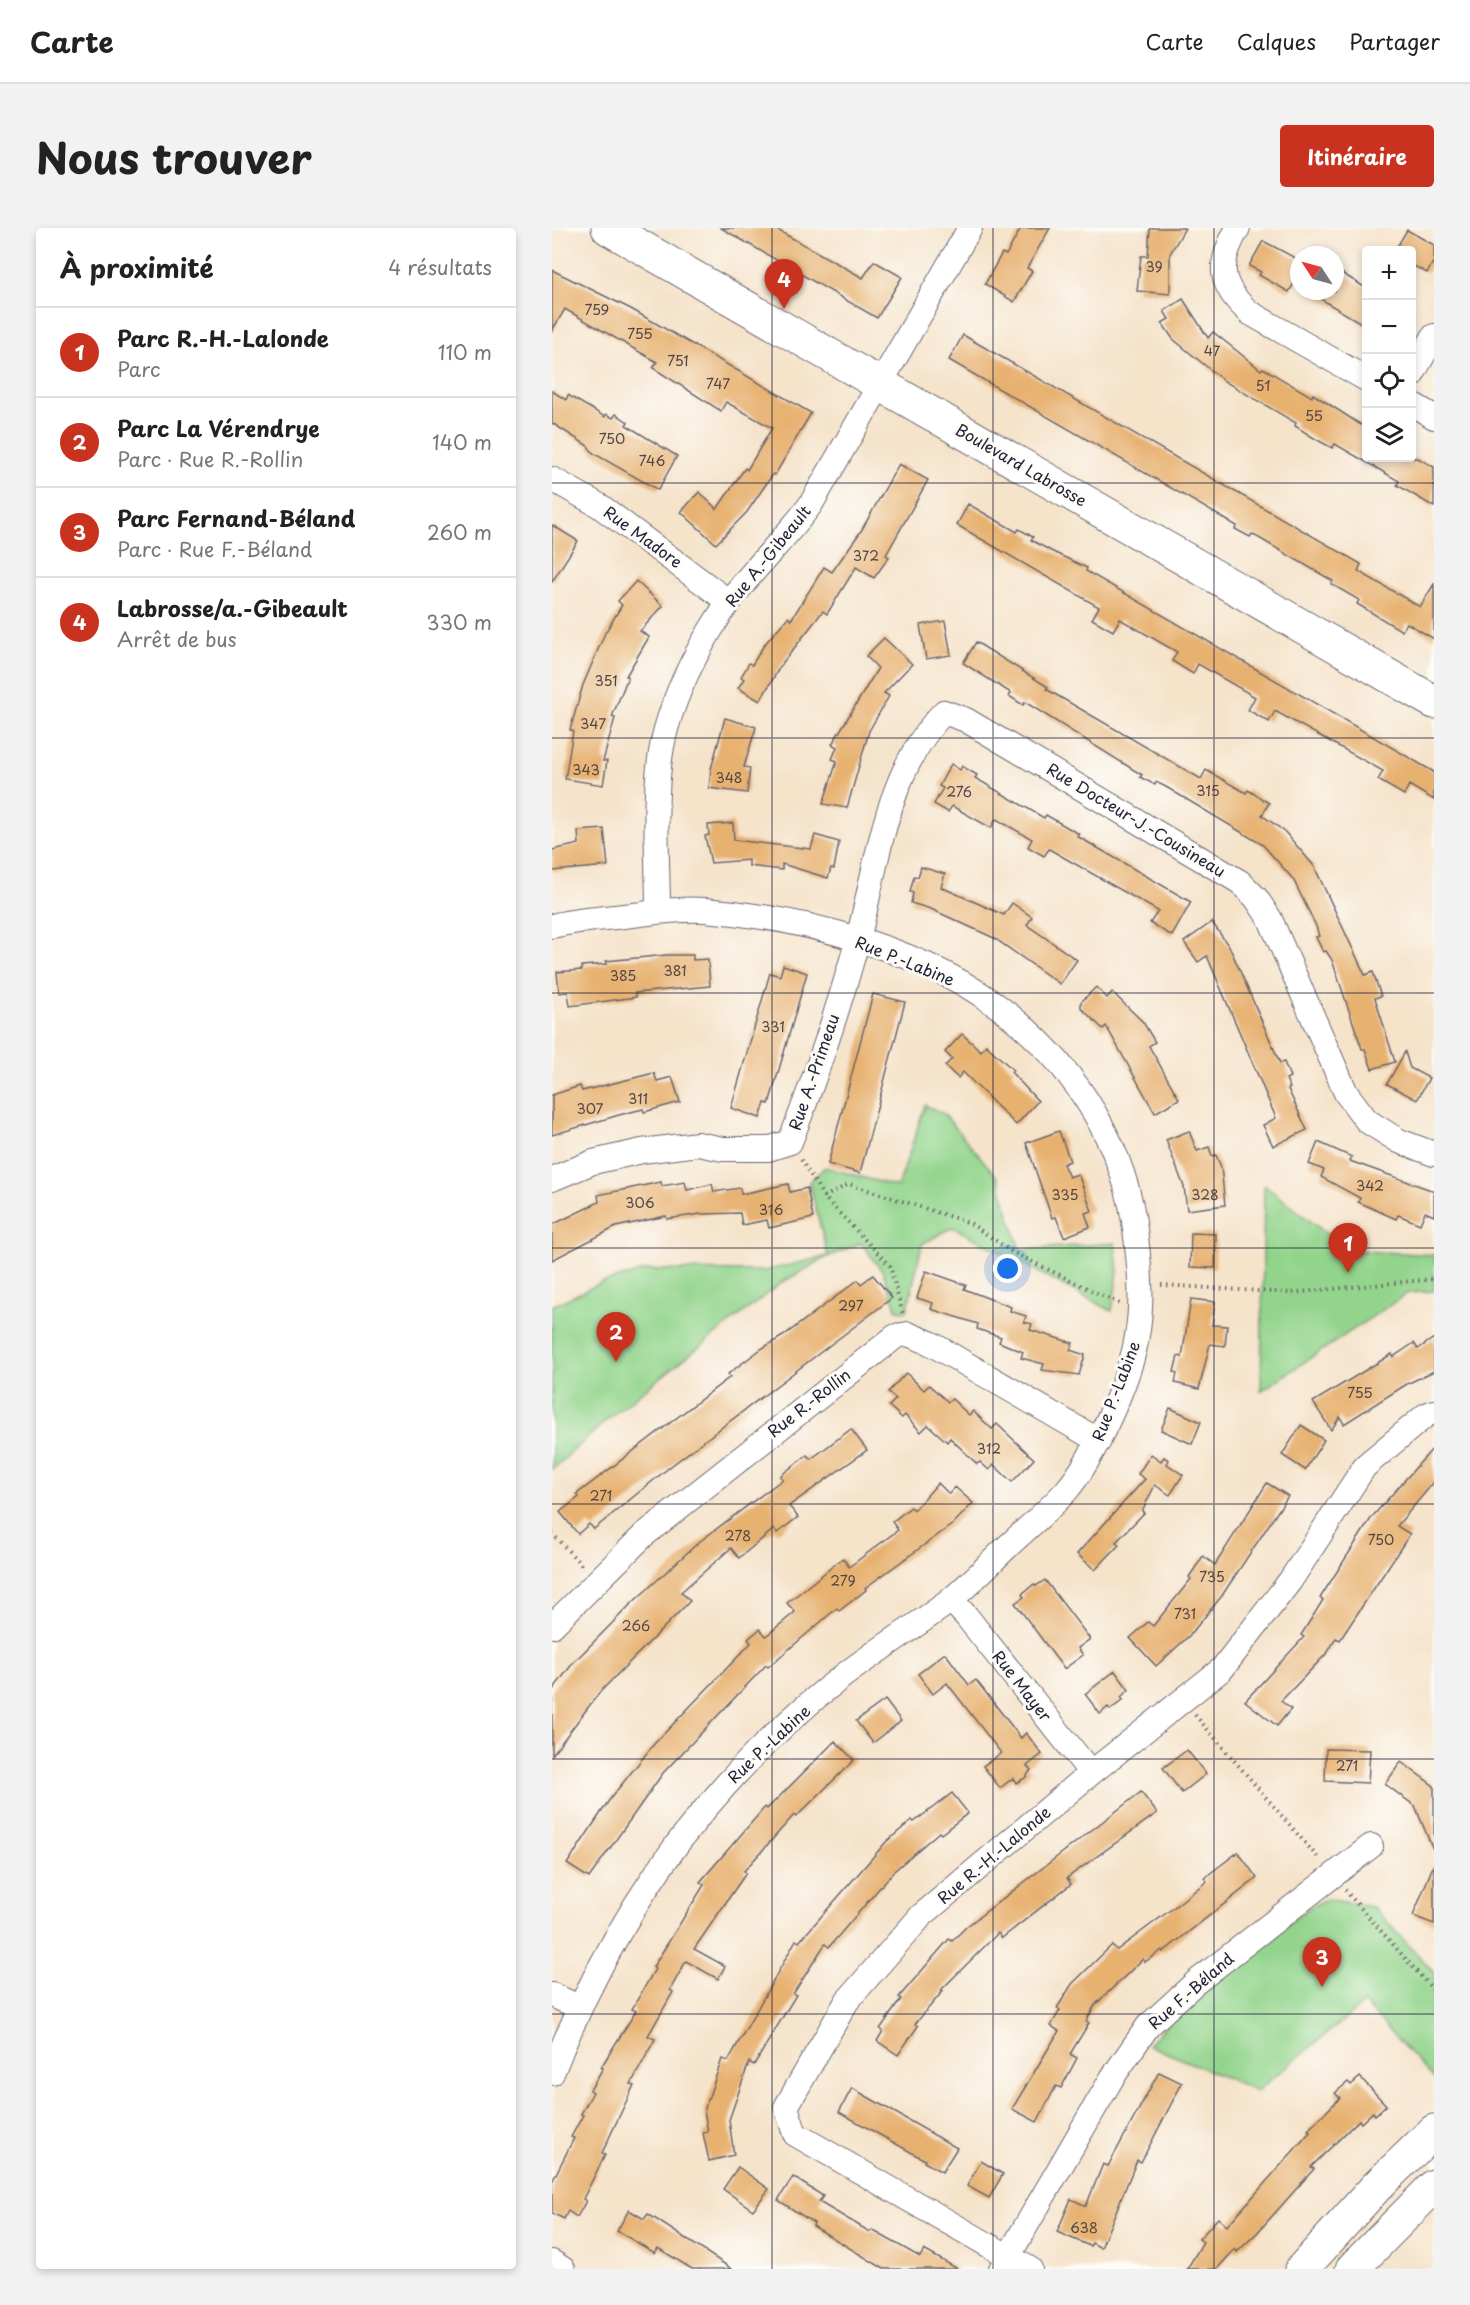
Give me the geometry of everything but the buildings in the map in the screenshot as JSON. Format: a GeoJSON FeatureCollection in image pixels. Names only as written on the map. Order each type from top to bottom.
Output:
{"type":"FeatureCollection","features":[{"type":"Feature","properties":{"kind":"main road","name":"Boulevard Labrosse"},"geometry":{"type":"LineString","coordinates":[[608,228],[1434,702]]}},
{"type":"Feature","properties":{"kind":"main road"},"geometry":{"type":"LineString","coordinates":[[1302,2269],[1377,2186],[1434,2131]]}},
{"type":"Feature","properties":{"kind":"main road"},"geometry":{"type":"LineString","coordinates":[[1352,2269],[1434,2186]]}},
{"type":"Feature","properties":{"kind":"street","name":"Rue A.-Gibeault"},"geometry":{"type":"LineString","coordinates":[[658,911],[658,782],[665,731],[682,682],[729,602],[784,540],[811,504],[970,228]]}},
{"type":"Feature","properties":{"kind":"street"},"geometry":{"type":"LineString","coordinates":[[1238,228],[1226,249],[1223,269],[1226,287],[1234,299],[1250,313],[1362,377]]}},
{"type":"Feature","properties":{"kind":"street"},"geometry":{"type":"LineString","coordinates":[[1416,368],[1434,336]]}},
{"type":"Feature","properties":{"kind":"street"},"geometry":{"type":"LineString","coordinates":[[1416,406],[1434,417]]}},
{"type":"Feature","properties":{"kind":"street","name":"Rue Madore"},"geometry":{"type":"LineString","coordinates":[[552,479],[600,506],[729,602]]}},
{"type":"Feature","properties":{"kind":"street","name":"Rue Docteur-J.-Cousineau"},"geometry":{"type":"LineString","coordinates":[[857,940],[885,825],[910,757],[929,727],[944,712],[966,720],[1240,882],[1256,898],[1270,919],[1346,1094],[1367,1121],[1400,1141],[1434,1154]]}},
{"type":"Feature","properties":{"kind":"street","name":"Rue P.-Labine"},"geometry":{"type":"LineString","coordinates":[[552,926],[658,911],[701,909],[772,919],[857,940],[927,966],[985,995],[1025,1027],[1064,1065],[1101,1123],[1121,1170],[1135,1220],[1141,1284],[1137,1340],[1099,1441],[1068,1489],[951,1600],[840,1678],[724,1787],[679,1842],[624,1921],[579,2007],[552,2073]]}},
{"type":"Feature","properties":{"kind":"street","name":"Rue A.-Primeau"},"geometry":{"type":"LineString","coordinates":[[552,1179],[593,1162],[642,1151],[698,1144],[723,1149],[768,1149],[790,1142],[809,1095],[857,940]]}},
{"type":"Feature","properties":{"kind":"street"},"geometry":{"type":"LineString","coordinates":[[908,1334],[930,1343],[1099,1441]]}},
{"type":"Feature","properties":{"kind":"street","name":"Rue R.-Rollin"},"geometry":{"type":"LineString","coordinates":[[552,1626],[644,1535],[896,1336],[908,1334]]}},
{"type":"Feature","properties":{"kind":"street","name":"Rue R.-H.-Lalonde"},"geometry":{"type":"LineString","coordinates":[[1030,2269],[1005,2264],[795,2134],[786,2107],[847,2001],[921,1916],[1091,1773],[1184,1702],[1222,1669],[1283,1590],[1365,1466],[1426,1415],[1434,1413]]}},
{"type":"Feature","properties":{"kind":"street","name":"Rue Mayer"},"geometry":{"type":"LineString","coordinates":[[951,1600],[968,1617],[1091,1773]]}},
{"type":"Feature","properties":{"kind":"street","name":"Rue F.-Béland"},"geometry":{"type":"LineString","coordinates":[[1005,2264],[1112,2078],[1148,2026],[1195,1983],[1371,1846]]}},
{"type":"Feature","properties":{"kind":"street"},"geometry":{"type":"LineString","coordinates":[[552,1995],[579,2007]]}},
{"type":"Feature","properties":{"kind":"street"},"geometry":{"type":"LineString","coordinates":[[552,2262],[563,2269]]}},
{"type":"Feature","properties":{"kind":"path"},"geometry":{"type":"LineString","coordinates":[[790,1142],[824,1197],[890,1266],[908,1334]]}},
{"type":"Feature","properties":{"kind":"path"},"geometry":{"type":"LineString","coordinates":[[824,1197],[849,1184],[970,1223],[1012,1252],[1139,1313]]}},
{"type":"Feature","properties":{"kind":"path"},"geometry":{"type":"LineString","coordinates":[[1160,1285],[1291,1293],[1434,1279]]}},
{"type":"Feature","properties":{"kind":"path"},"geometry":{"type":"LineString","coordinates":[[552,1533],[597,1582]]}},
{"type":"Feature","properties":{"kind":"path"},"geometry":{"type":"LineString","coordinates":[[1184,1702],[1434,1991]]}},
{"type":"Feature","properties":{"kind":"green space"},"geometry":{"type":"Polygon","coordinates":[[[925,1105],[944,1114],[998,1178],[1020,1250],[1115,1243],[1118,1271],[1112,1311],[953,1227],[922,1244],[907,1311],[897,1310],[883,1272],[861,1243],[829,1256],[781,1283],[610,1417],[552,1470],[552,1306],[601,1283],[648,1270],[764,1271],[828,1256],[809,1182],[825,1167],[898,1187],[925,1105]]]}},
{"type":"Feature","properties":{"kind":"green space"},"geometry":{"type":"Polygon","coordinates":[[[1264,1185],[1348,1250],[1434,1255],[1434,1291],[1408,1293],[1261,1391],[1264,1185]]]}},
{"type":"Feature","properties":{"kind":"green space"},"geometry":{"type":"Polygon","coordinates":[[[1327,1899],[1373,1907],[1434,1972],[1434,2079],[1364,2003],[1257,2091],[1148,2045],[1176,2015],[1307,1909],[1327,1899]]]}},
{"type":"Feature","properties":{"kind":"place","name":"Labrosse/a.-Gibeault"},"geometry":{"type":"Point","coordinates":[784,309]}},
{"type":"Feature","properties":{"kind":"place","name":"Parc R.-H.-Lalonde"},"geometry":{"type":"Point","coordinates":[1348,1273]}},
{"type":"Feature","properties":{"kind":"place","name":"Parc La Vérendrye"},"geometry":{"type":"Point","coordinates":[616,1362]}},
{"type":"Feature","properties":{"kind":"place","name":"Parc Fernand-Béland"},"geometry":{"type":"Point","coordinates":[1322,1987]}}]}
